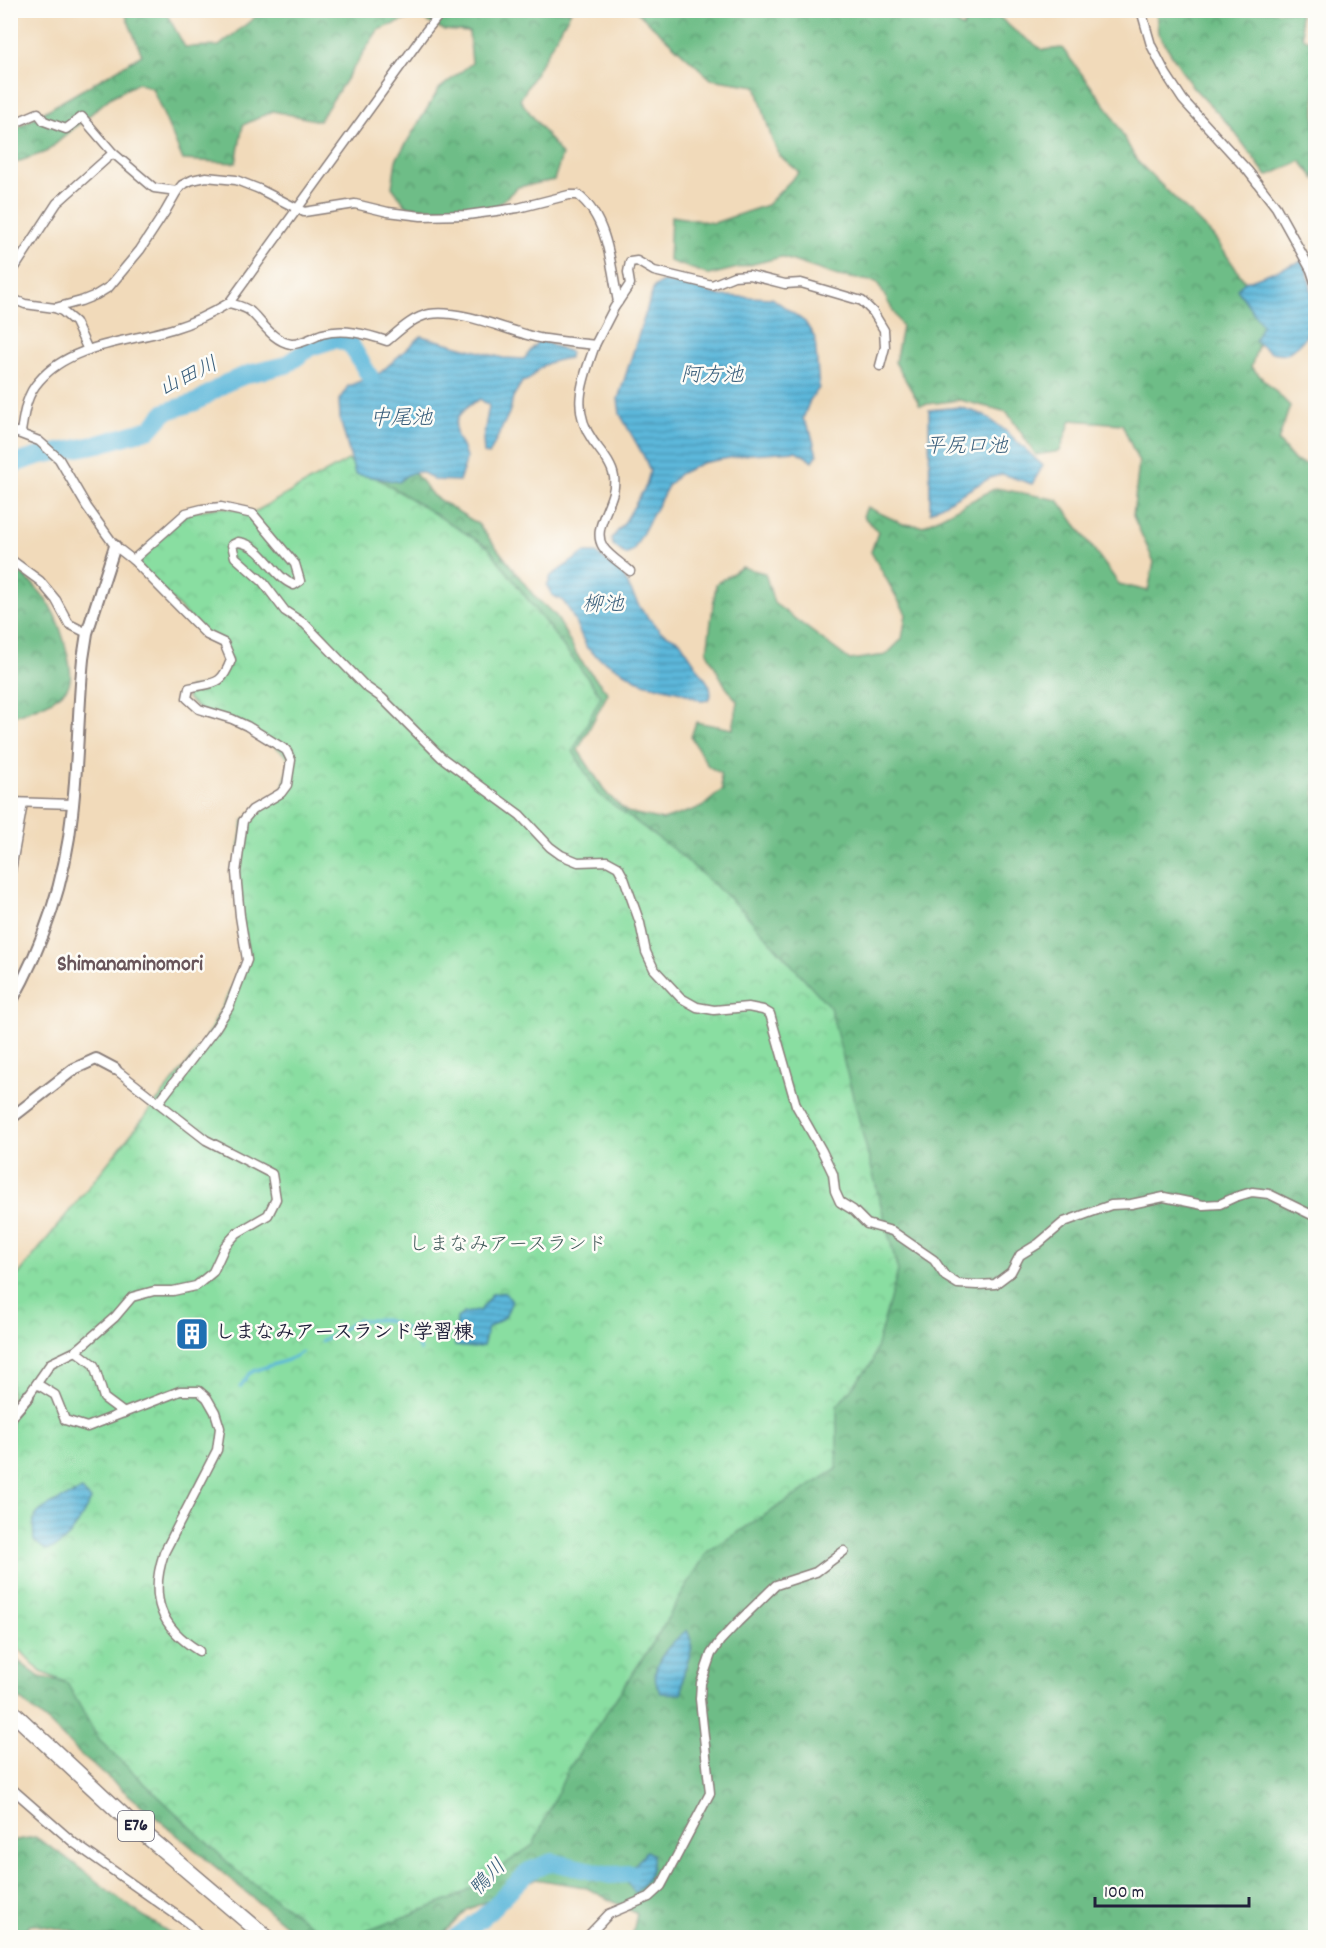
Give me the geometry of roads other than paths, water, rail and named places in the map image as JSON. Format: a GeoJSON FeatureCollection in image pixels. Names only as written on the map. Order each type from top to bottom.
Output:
{"type":"FeatureCollection","features":[{"type":"Feature","properties":{"kind":"highway","name":"E76"},"geometry":{"type":"LineString","coordinates":[[10,1710],[128,1820],[267,1938]]}},
{"type":"Feature","properties":{"kind":"street"},"geometry":{"type":"LineString","coordinates":[[21,432],[26,405],[38,382],[57,364],[88,350],[175,328],[205,317],[229,303],[426,31],[444,10]]}},
{"type":"Feature","properties":{"kind":"street"},"geometry":{"type":"LineString","coordinates":[[1141,10],[1151,45],[1166,74],[1183,100],[1248,171],[1276,207],[1311,270],[1316,285]]}},
{"type":"Feature","properties":{"kind":"street"},"geometry":{"type":"LineString","coordinates":[[10,125],[38,113],[44,121],[66,129],[82,117],[113,153],[154,188],[177,191]]}},
{"type":"Feature","properties":{"kind":"street"},"geometry":{"type":"LineString","coordinates":[[10,276],[57,202],[113,153]]}},
{"type":"Feature","properties":{"kind":"street"},"geometry":{"type":"LineString","coordinates":[[10,298],[25,304],[55,308],[81,301],[109,287],[140,250],[182,185],[206,177],[237,180],[304,213],[355,204],[388,212],[421,216],[467,215],[518,208],[569,195],[578,195],[593,209],[603,234],[618,302]]}},
{"type":"Feature","properties":{"kind":"street"},"geometry":{"type":"LineString","coordinates":[[630,571],[604,549],[598,538],[615,489],[614,474],[586,431],[581,420],[579,406],[595,345],[630,284],[628,272],[630,261],[637,261],[654,271],[712,285],[734,276],[749,275],[785,284],[801,283],[862,302],[873,312],[884,330],[885,347],[880,366]]}},
{"type":"Feature","properties":{"kind":"street"},"geometry":{"type":"LineString","coordinates":[[229,303],[250,311],[279,339],[292,344],[324,333],[339,332],[360,332],[387,340],[414,319],[431,314],[449,314],[540,338],[595,345]]}},
{"type":"Feature","properties":{"kind":"street"},"geometry":{"type":"LineString","coordinates":[[55,308],[75,322],[88,350]]}},
{"type":"Feature","properties":{"kind":"street"},"geometry":{"type":"LineString","coordinates":[[10,430],[21,432],[39,441],[59,459],[87,507],[115,546],[133,560],[207,635],[224,644],[231,660],[225,675],[214,684],[189,688],[187,698],[199,709],[232,719],[246,726],[286,750],[291,759],[287,785],[281,793],[252,810],[243,821],[236,873],[246,960],[229,1006],[215,1029],[158,1103]]}},
{"type":"Feature","properties":{"kind":"street"},"geometry":{"type":"LineString","coordinates":[[133,560],[186,513],[221,507],[253,514],[295,564],[300,581],[294,585],[287,582],[248,543],[238,542],[232,545],[236,557],[263,582],[285,611],[305,624],[365,686],[382,698],[441,757],[520,815],[549,847],[578,862],[607,861],[618,867],[640,923],[646,952],[654,969],[681,998],[697,1007],[714,1010],[748,1007],[770,1014],[796,1106],[833,1173],[834,1191],[840,1202],[853,1210],[867,1224],[892,1231],[934,1260],[945,1276],[958,1284],[995,1284],[1011,1272],[1020,1255],[1038,1244],[1064,1222],[1111,1205],[1131,1204],[1164,1197],[1203,1204],[1220,1204],[1252,1192],[1269,1194],[1316,1217]]}},
{"type":"Feature","properties":{"kind":"street"},"geometry":{"type":"LineString","coordinates":[[10,1004],[45,929],[56,896],[66,853],[73,804],[82,669],[87,633],[115,546]]}},
{"type":"Feature","properties":{"kind":"street"},"geometry":{"type":"LineString","coordinates":[[10,559],[39,581],[56,600],[69,624],[87,633]]}},
{"type":"Feature","properties":{"kind":"street"},"geometry":{"type":"LineString","coordinates":[[10,802],[73,804]]}},
{"type":"Feature","properties":{"kind":"street"},"geometry":{"type":"LineString","coordinates":[[10,876],[23,803]]}},
{"type":"Feature","properties":{"kind":"street"},"geometry":{"type":"LineString","coordinates":[[10,1117],[74,1069],[96,1059],[115,1069],[206,1140],[272,1174],[276,1199],[268,1215],[237,1233],[225,1246],[213,1272],[196,1286],[132,1296],[115,1317],[76,1351],[51,1363],[10,1417]]}},
{"type":"Feature","properties":{"kind":"street"},"geometry":{"type":"LineString","coordinates":[[76,1351],[94,1365],[104,1398],[124,1413]]}},
{"type":"Feature","properties":{"kind":"street"},"geometry":{"type":"LineString","coordinates":[[37,1384],[55,1395],[65,1420],[87,1427],[180,1392],[191,1390],[204,1394],[217,1416],[220,1428],[218,1450],[164,1554],[157,1584],[160,1605],[167,1624],[178,1636],[199,1651]]}},
{"type":"Feature","properties":{"kind":"street"},"geometry":{"type":"LineString","coordinates":[[586,1938],[609,1914],[649,1896],[661,1886],[710,1792],[700,1699],[701,1683],[711,1654],[738,1622],[776,1585],[816,1572],[844,1551]]}},
{"type":"Feature","properties":{"kind":"street"},"geometry":{"type":"LineString","coordinates":[[10,1787],[74,1843],[189,1924],[202,1938]]}},
{"type":"Feature","properties":{"kind":"water"},"geometry":{"type":"Polygon","coordinates":[[[1302,261],[1307,271],[1312,295],[1312,324],[1303,340],[1286,354],[1270,352],[1255,341],[1262,325],[1237,289],[1245,282],[1302,261]]]}},
{"type":"Feature","properties":{"kind":"water","name":"阿方池"},"geometry":{"type":"Polygon","coordinates":[[[663,282],[682,284],[721,296],[772,298],[805,322],[815,338],[819,388],[810,400],[803,419],[811,433],[817,455],[813,461],[796,451],[750,454],[702,463],[679,474],[668,486],[633,551],[626,555],[613,545],[611,539],[623,525],[646,486],[650,471],[620,414],[618,399],[654,287],[663,282]]]}},
{"type":"Feature","properties":{"kind":"water","name":"中尾池"},"geometry":{"type":"Polygon","coordinates":[[[421,336],[503,358],[524,359],[539,340],[570,352],[569,358],[544,365],[529,379],[522,382],[513,397],[510,411],[489,455],[484,453],[483,439],[489,406],[480,399],[461,413],[456,430],[466,458],[459,481],[433,480],[420,472],[407,475],[399,482],[355,474],[340,419],[339,400],[348,386],[380,373],[421,336]]]}},
{"type":"Feature","properties":{"kind":"water","name":"平尻口池"},"geometry":{"type":"Polygon","coordinates":[[[959,407],[984,415],[1006,431],[1043,466],[1032,484],[1002,474],[988,479],[930,512],[929,410],[959,407]]]}},
{"type":"Feature","properties":{"kind":"water","name":"柳池"},"geometry":{"type":"Polygon","coordinates":[[[584,553],[596,553],[623,575],[640,608],[660,631],[680,641],[710,686],[711,695],[708,700],[702,701],[681,692],[643,683],[599,658],[587,648],[570,611],[563,601],[552,595],[547,586],[551,576],[584,553]]]}},
{"type":"Feature","properties":{"kind":"water"},"geometry":{"type":"Polygon","coordinates":[[[504,1292],[512,1301],[505,1317],[488,1328],[483,1346],[474,1348],[455,1346],[457,1318],[464,1313],[480,1311],[492,1294],[504,1292]]]}},
{"type":"Feature","properties":{"kind":"water"},"geometry":{"type":"Polygon","coordinates":[[[82,1490],[91,1500],[67,1538],[54,1548],[46,1550],[34,1541],[34,1523],[38,1513],[49,1505],[82,1490]]]}},
{"type":"Feature","properties":{"kind":"water"},"geometry":{"type":"Polygon","coordinates":[[[687,1630],[692,1648],[684,1672],[682,1694],[661,1693],[656,1684],[657,1666],[666,1650],[687,1630]]]}},
{"type":"Feature","properties":{"kind":"water"},"geometry":{"type":"Polygon","coordinates":[[[646,1851],[652,1854],[651,1870],[643,1885],[635,1893],[625,1880],[626,1870],[635,1865],[646,1851]]]}},
{"type":"Feature","properties":{"kind":"waterway","name":"山田川"},"geometry":{"type":"LineString","coordinates":[[10,469],[17,463],[38,456],[99,444],[150,429],[165,412],[196,402],[226,383],[248,374],[286,365],[311,347],[336,339],[351,345],[370,377]]}},
{"type":"Feature","properties":{"kind":"waterway"},"geometry":{"type":"LineString","coordinates":[[321,1341],[358,1320],[384,1320],[413,1332],[420,1351]]}},
{"type":"Feature","properties":{"kind":"waterway"},"geometry":{"type":"LineString","coordinates":[[240,1387],[249,1374],[256,1370],[288,1360],[302,1352]]}},
{"type":"Feature","properties":{"kind":"waterway","name":"鴨川"},"geometry":{"type":"LineString","coordinates":[[455,1938],[482,1918],[529,1871],[552,1862],[610,1875],[630,1874]]}},
{"type":"Feature","properties":{"kind":"place","name":"しまなみアースランド学習棟"},"geometry":{"type":"Point","coordinates":[192,1334]}},
{"type":"Feature","properties":{"kind":"district","name":"Shimanaminomori"},"geometry":{"type":"Point","coordinates":[130,965]}},
{"type":"Feature","properties":{"kind":"park label","name":"しまなみアースランド"},"geometry":{"type":"Point","coordinates":[508,1246]}}]}
